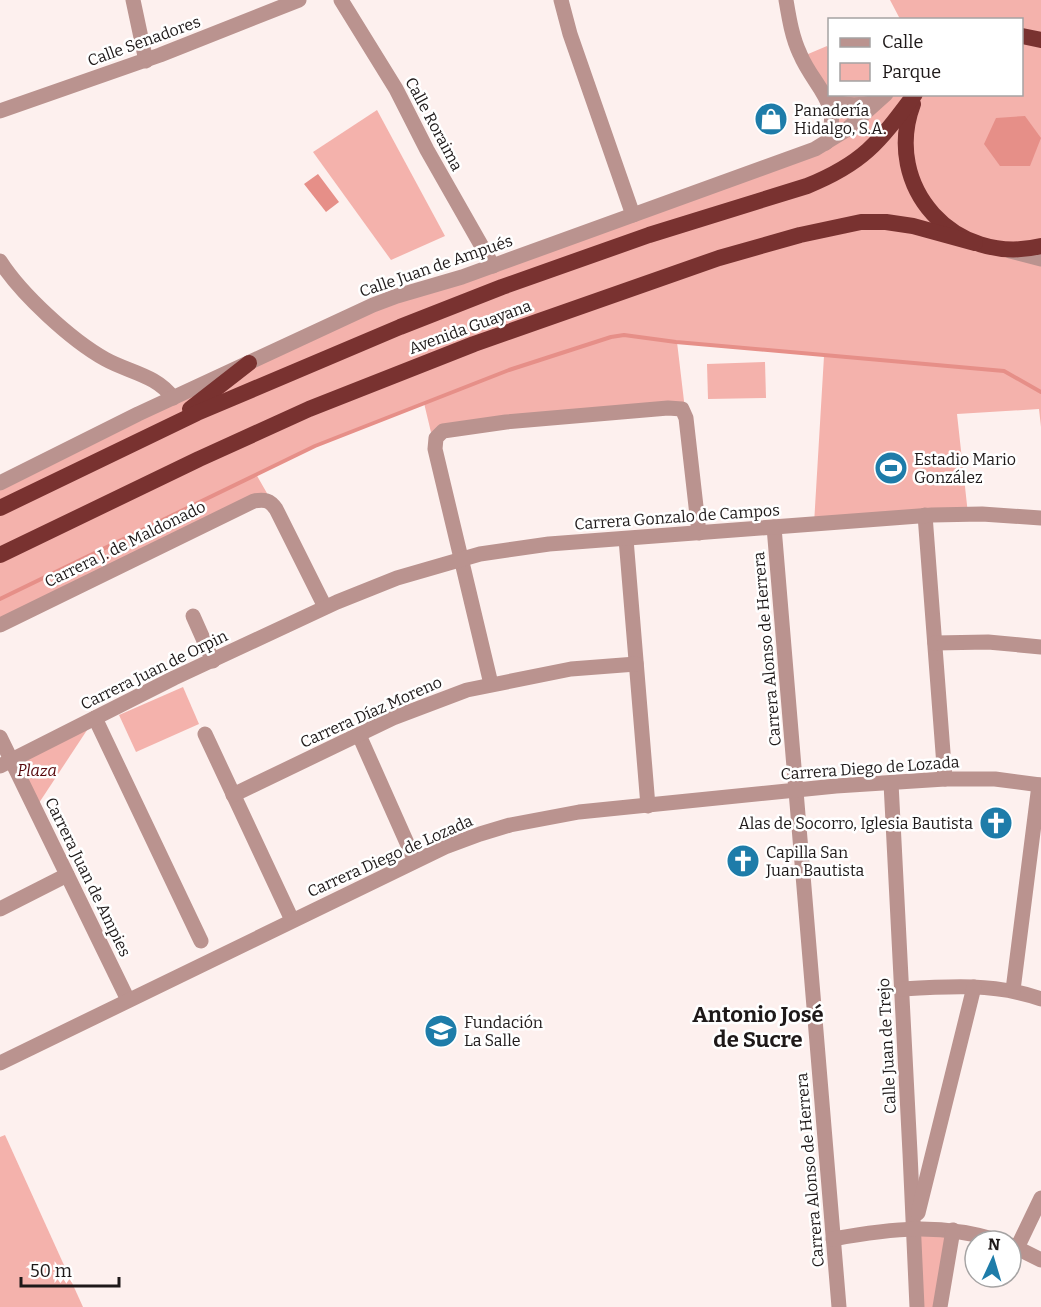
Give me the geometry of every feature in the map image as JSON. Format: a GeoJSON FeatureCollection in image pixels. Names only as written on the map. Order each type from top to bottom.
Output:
{"type":"FeatureCollection","features":[{"type":"Feature","properties":{"kind":"highway"},"geometry":{"type":"LineString","coordinates":[[1023,36],[1041,40]]}},
{"type":"Feature","properties":{"kind":"highway","name":"Avenida Guayana"},"geometry":{"type":"LineString","coordinates":[[0,508],[168,425],[313,363],[502,287],[649,235],[827,178],[860,159],[872,148],[914,96]]}},
{"type":"Feature","properties":{"kind":"highway"},"geometry":{"type":"LineString","coordinates":[[915,96],[909,112],[905,141],[909,170],[924,203],[938,220],[975,243],[1004,249],[1041,246]]}},
{"type":"Feature","properties":{"kind":"highway","name":"Avenida Guayana"},"geometry":{"type":"LineString","coordinates":[[0,555],[320,405],[474,344],[719,258],[800,235],[861,222],[886,222],[913,226],[975,243]]}},
{"type":"Feature","properties":{"kind":"highway"},"geometry":{"type":"LineString","coordinates":[[168,425],[249,363]]}},
{"type":"Feature","properties":{"kind":"street"},"geometry":{"type":"LineString","coordinates":[[133,0],[146,61]]}},
{"type":"Feature","properties":{"kind":"street","name":"Calle Senadores"},"geometry":{"type":"LineString","coordinates":[[0,111],[146,61],[299,0]]}},
{"type":"Feature","properties":{"kind":"street","name":"Calle Roraima"},"geometry":{"type":"LineString","coordinates":[[341,0],[396,89],[427,150],[493,266]]}},
{"type":"Feature","properties":{"kind":"street"},"geometry":{"type":"LineString","coordinates":[[561,0],[584,75],[633,215]]}},
{"type":"Feature","properties":{"kind":"street"},"geometry":{"type":"LineString","coordinates":[[786,0],[801,57],[832,110],[831,131],[826,143]]}},
{"type":"Feature","properties":{"kind":"street"},"geometry":{"type":"LineString","coordinates":[[827,98],[833,102],[853,105],[881,98]]}},
{"type":"Feature","properties":{"kind":"street","name":"Calle Juan de Ampués"},"geometry":{"type":"LineString","coordinates":[[0,483],[173,398],[373,305],[493,266],[793,158],[826,143],[846,130],[881,98]]}},
{"type":"Feature","properties":{"kind":"street"},"geometry":{"type":"LineString","coordinates":[[1004,249],[1041,259]]}},
{"type":"Feature","properties":{"kind":"street"},"geometry":{"type":"LineString","coordinates":[[0,261],[25,290],[76,338],[106,359],[159,383],[173,398]]}},
{"type":"Feature","properties":{"kind":"street"},"geometry":{"type":"LineString","coordinates":[[491,684],[435,449],[436,438],[443,431],[467,426],[668,408],[682,410],[686,418],[699,533]]}},
{"type":"Feature","properties":{"kind":"street","name":"Carrera J. de Maldonado"},"geometry":{"type":"LineString","coordinates":[[0,625],[254,501],[266,500],[276,509],[325,608]]}},
{"type":"Feature","properties":{"kind":"street","name":"Carrera Gonzalo de Campos"},"geometry":{"type":"LineString","coordinates":[[325,608],[397,578],[462,559],[520,547],[925,515],[982,514],[1041,518]]}},
{"type":"Feature","properties":{"kind":"street"},"geometry":{"type":"LineString","coordinates":[[925,515],[945,779]]}},
{"type":"Feature","properties":{"kind":"street","name":"Carrera Alonso de Herrera"},"geometry":{"type":"LineString","coordinates":[[774,527],[839,1307]]}},
{"type":"Feature","properties":{"kind":"street"},"geometry":{"type":"LineString","coordinates":[[626,539],[648,806]]}},
{"type":"Feature","properties":{"kind":"street","name":"Carrera Juan de Orpin"},"geometry":{"type":"LineString","coordinates":[[6,763],[95,717],[325,608]]}},
{"type":"Feature","properties":{"kind":"street"},"geometry":{"type":"LineString","coordinates":[[193,616],[213,660]]}},
{"type":"Feature","properties":{"kind":"street"},"geometry":{"type":"LineString","coordinates":[[935,643],[988,642],[1041,647]]}},
{"type":"Feature","properties":{"kind":"street","name":"Carrera Díaz Moreno"},"geometry":{"type":"LineString","coordinates":[[233,795],[438,700],[491,684],[571,669],[636,664]]}},
{"type":"Feature","properties":{"kind":"street"},"geometry":{"type":"LineString","coordinates":[[95,717],[201,941]]}},
{"type":"Feature","properties":{"kind":"street"},"geometry":{"type":"LineString","coordinates":[[205,734],[292,920]]}},
{"type":"Feature","properties":{"kind":"street"},"geometry":{"type":"LineString","coordinates":[[359,735],[415,861]]}},
{"type":"Feature","properties":{"kind":"street","name":"Carrera Juan de Ampies"},"geometry":{"type":"LineString","coordinates":[[0,737],[6,763],[67,875],[128,1000]]}},
{"type":"Feature","properties":{"kind":"street","name":"Carrera Diego de Lozada"},"geometry":{"type":"LineString","coordinates":[[1,1061],[445,847],[510,825],[579,812],[891,783],[945,779],[995,779],[1040,785]]}},
{"type":"Feature","properties":{"kind":"street","name":"Calle Juan de Trejo"},"geometry":{"type":"LineString","coordinates":[[891,783],[916,1307]]}},
{"type":"Feature","properties":{"kind":"street"},"geometry":{"type":"LineString","coordinates":[[1013,990],[1040,785]]}},
{"type":"Feature","properties":{"kind":"street"},"geometry":{"type":"LineString","coordinates":[[0,909],[67,875]]}},
{"type":"Feature","properties":{"kind":"street"},"geometry":{"type":"LineString","coordinates":[[902,989],[974,987],[1013,990],[1041,999]]}},
{"type":"Feature","properties":{"kind":"street"},"geometry":{"type":"LineString","coordinates":[[914,1228],[974,987]]}},
{"type":"Feature","properties":{"kind":"street"},"geometry":{"type":"LineString","coordinates":[[1023,1230],[1041,1198]]}},
{"type":"Feature","properties":{"kind":"street"},"geometry":{"type":"LineString","coordinates":[[833,1239],[914,1228],[963,1232]]}},
{"type":"Feature","properties":{"kind":"street"},"geometry":{"type":"LineString","coordinates":[[940,1307],[953,1230]]}},
{"type":"Feature","properties":{"kind":"street"},"geometry":{"type":"LineString","coordinates":[[1023,1251],[1041,1260]]}},
{"type":"Feature","properties":{"kind":"green space"},"geometry":{"type":"Polygon","coordinates":[[[890,0],[1041,0],[1041,427],[1039,409],[957,414],[968,514],[814,524],[824,356],[677,342],[686,418],[685,413],[449,429],[435,449],[424,403],[315,446],[256,474],[276,509],[266,500],[0,625],[0,483],[336,322],[815,149],[832,124],[801,57],[827,46],[828,96],[1023,96],[1023,18],[899,18],[890,0]]]}},
{"type":"Feature","properties":{"kind":"green space"},"geometry":{"type":"Polygon","coordinates":[[[377,110],[445,236],[391,260],[313,152],[377,110]]]}},
{"type":"Feature","properties":{"kind":"green space"},"geometry":{"type":"Polygon","coordinates":[[[765,362],[766,398],[708,399],[707,364],[765,362]]]}},
{"type":"Feature","properties":{"kind":"green space"},"geometry":{"type":"Polygon","coordinates":[[[183,687],[199,724],[136,752],[119,715],[183,687]]]}},
{"type":"Feature","properties":{"kind":"green space","name":"Plaza"},"geometry":{"type":"Polygon","coordinates":[[[95,718],[35,809],[11,760],[95,718]]]}},
{"type":"Feature","properties":{"kind":"green space"},"geometry":{"type":"Polygon","coordinates":[[[5,1135],[83,1307],[0,1307],[0,1137],[5,1135]]]}},
{"type":"Feature","properties":{"kind":"green space"},"geometry":{"type":"Polygon","coordinates":[[[914,1228],[949,1229],[938,1307],[917,1307],[914,1228]]]}},
{"type":"Feature","properties":{"kind":"shaded area"},"geometry":{"type":"Polygon","coordinates":[[[1025,116],[1041,138],[1030,166],[1000,166],[984,144],[996,118],[1025,116]]]}},
{"type":"Feature","properties":{"kind":"shaded area"},"geometry":{"type":"Polygon","coordinates":[[[318,174],[339,202],[326,212],[304,184],[318,174]]]}},
{"type":"Feature","properties":{"kind":"waterway"},"geometry":{"type":"LineString","coordinates":[[0,599],[315,446],[509,370],[611,337],[624,335],[676,342],[1004,371],[1041,392]]}},
{"type":"Feature","properties":{"kind":"place","name":"Panadería Hidalgo, S.A."},"geometry":{"type":"Point","coordinates":[771,119]}},
{"type":"Feature","properties":{"kind":"place","name":"Estadio Mario González"},"geometry":{"type":"Point","coordinates":[891,468]}},
{"type":"Feature","properties":{"kind":"place","name":"Alas de Socorro, Iglesia Bautista"},"geometry":{"type":"Point","coordinates":[996,823]}},
{"type":"Feature","properties":{"kind":"place","name":"Capilla San Juan Bautista"},"geometry":{"type":"Point","coordinates":[743,861]}},
{"type":"Feature","properties":{"kind":"place","name":"Fundación La Salle"},"geometry":{"type":"Point","coordinates":[441,1031]}},
{"type":"Feature","properties":{"kind":"district","name":"Antonio José de Sucre"},"geometry":{"type":"Point","coordinates":[758,1026]}}]}
